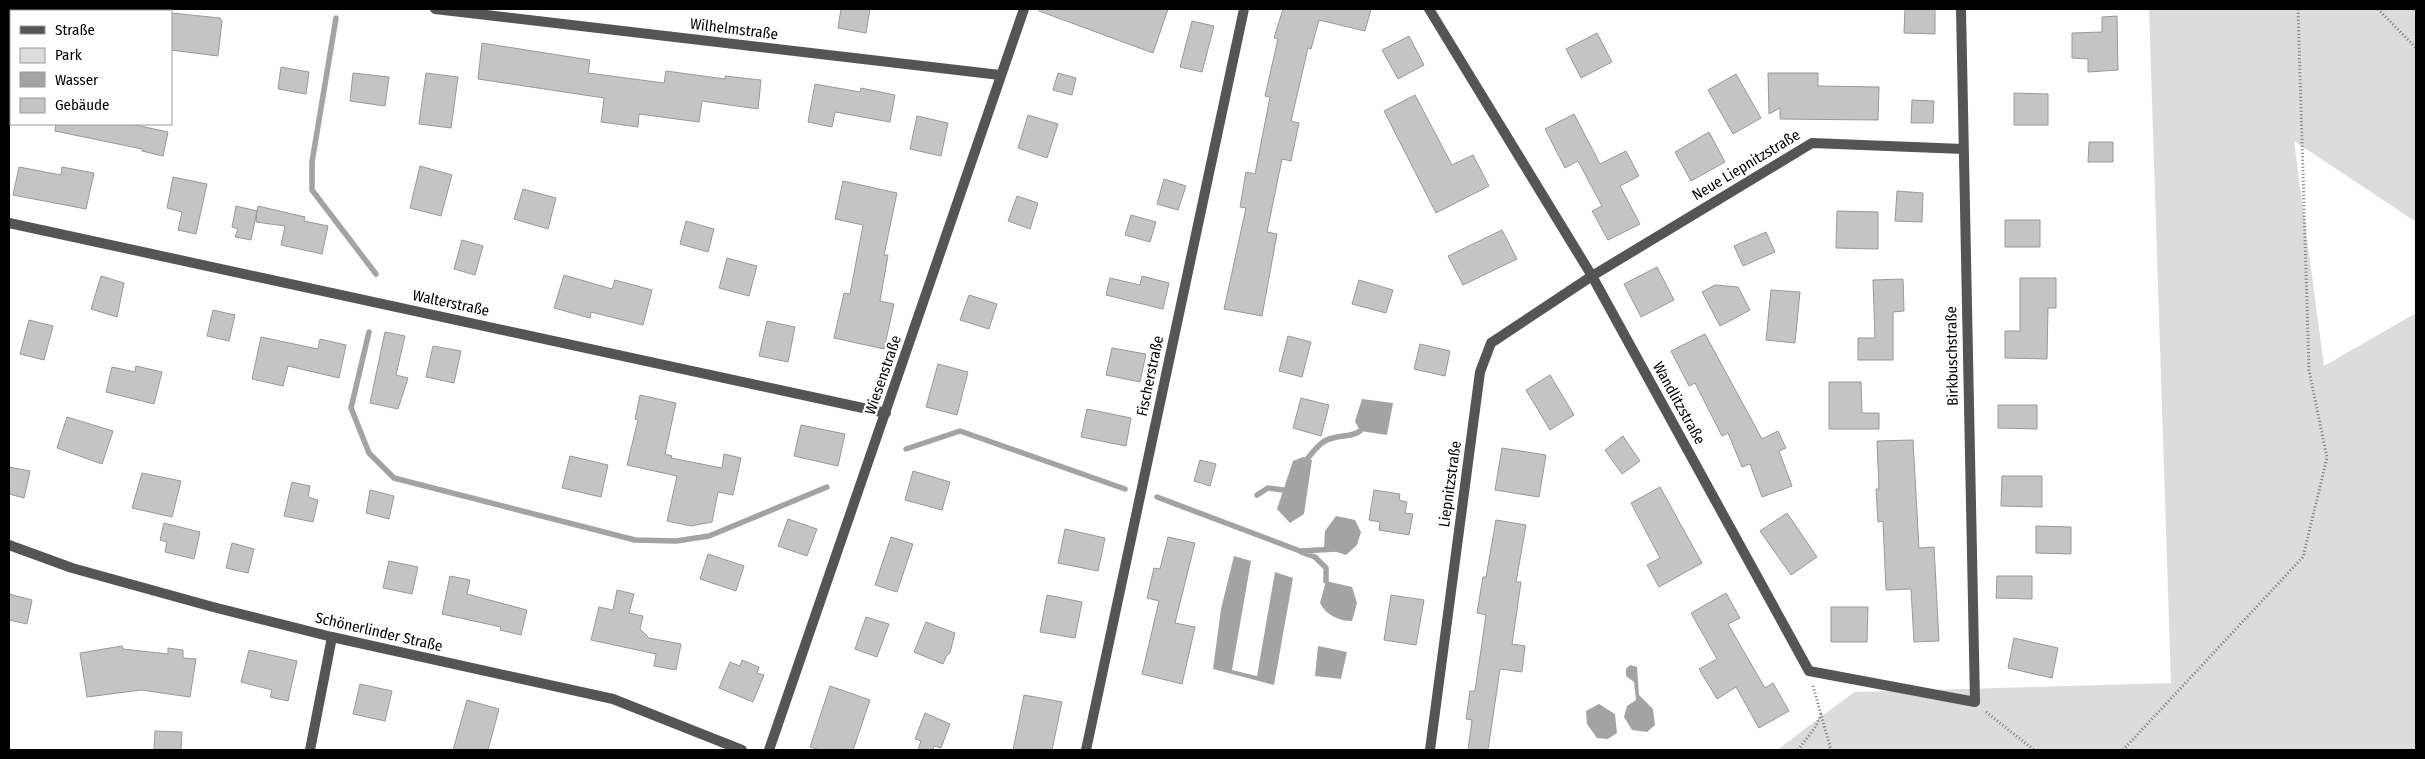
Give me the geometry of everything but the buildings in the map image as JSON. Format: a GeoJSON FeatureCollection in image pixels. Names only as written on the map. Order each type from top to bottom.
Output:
{"type":"FeatureCollection","features":[{"type":"Feature","properties":{"kind":"street","name":"Wilhelmstraße"},"geometry":{"type":"LineString","coordinates":[[435,9],[1000,75]]}},
{"type":"Feature","properties":{"kind":"street","name":"Wiesenstraße"},"geometry":{"type":"LineString","coordinates":[[769,750],[1024,9]]}},
{"type":"Feature","properties":{"kind":"street","name":"Fischerstraße"},"geometry":{"type":"LineString","coordinates":[[1086,750],[1244,9]]}},
{"type":"Feature","properties":{"kind":"street","name":"Wandlitzstraße"},"geometry":{"type":"LineString","coordinates":[[1429,9],[1592,276],[1810,672]]}},
{"type":"Feature","properties":{"kind":"street","name":"Birkbuschstraße"},"geometry":{"type":"LineString","coordinates":[[1962,9],[1974,702]]}},
{"type":"Feature","properties":{"kind":"street","name":"Neue Liepnitzstraße"},"geometry":{"type":"LineString","coordinates":[[1592,276],[1812,143],[1963,149]]}},
{"type":"Feature","properties":{"kind":"street","name":"Walterstraße"},"geometry":{"type":"LineString","coordinates":[[9,223],[886,413]]}},
{"type":"Feature","properties":{"kind":"street","name":"Liepnitzstraße"},"geometry":{"type":"LineString","coordinates":[[1430,750],[1480,372],[1491,343],[1592,276]]}},
{"type":"Feature","properties":{"kind":"street","name":"Schönerlinder Straße"},"geometry":{"type":"LineString","coordinates":[[9,545],[72,568],[213,607],[332,637],[613,699],[742,750]]}},
{"type":"Feature","properties":{"kind":"street"},"geometry":{"type":"LineString","coordinates":[[310,750],[332,637]]}},
{"type":"Feature","properties":{"kind":"street"},"geometry":{"type":"LineString","coordinates":[[1810,672],[1974,702]]}},
{"type":"Feature","properties":{"kind":"path"},"geometry":{"type":"LineString","coordinates":[[2123,750],[2302,557],[2327,458],[2309,370],[2298,9]]}},
{"type":"Feature","properties":{"kind":"path"},"geometry":{"type":"LineString","coordinates":[[2378,9],[2416,48]]}},
{"type":"Feature","properties":{"kind":"path"},"geometry":{"type":"LineString","coordinates":[[1810,672],[1831,750]]}},
{"type":"Feature","properties":{"kind":"path"},"geometry":{"type":"LineString","coordinates":[[1974,702],[2034,750]]}},
{"type":"Feature","properties":{"kind":"path"},"geometry":{"type":"LineString","coordinates":[[1798,750],[1816,726],[1821,713]]}},
{"type":"Feature","properties":{"kind":"green space"},"geometry":{"type":"Polygon","coordinates":[[[2149,9],[2416,9],[2416,222],[2294,141],[2324,366],[2416,313],[2416,750],[1777,750],[1854,692],[2171,683],[2149,9]]]}},
{"type":"Feature","properties":{"kind":"water"},"geometry":{"type":"Polygon","coordinates":[[[1362,399],[1393,403],[1387,435],[1360,431],[1355,421],[1362,399]]]}},
{"type":"Feature","properties":{"kind":"water"},"geometry":{"type":"Polygon","coordinates":[[[1303,457],[1312,460],[1304,514],[1290,523],[1277,509],[1293,461],[1303,457]]]}},
{"type":"Feature","properties":{"kind":"water"},"geometry":{"type":"Polygon","coordinates":[[[1336,516],[1355,520],[1361,532],[1357,545],[1346,555],[1324,548],[1325,531],[1336,516]]]}},
{"type":"Feature","properties":{"kind":"water"},"geometry":{"type":"Polygon","coordinates":[[[1234,556],[1251,561],[1232,670],[1257,676],[1275,572],[1293,578],[1274,685],[1213,669],[1221,609],[1234,556]]]}},
{"type":"Feature","properties":{"kind":"water"},"geometry":{"type":"Polygon","coordinates":[[[1326,581],[1352,587],[1357,603],[1352,621],[1342,620],[1333,616],[1320,603],[1326,581]]]}},
{"type":"Feature","properties":{"kind":"water"},"geometry":{"type":"Polygon","coordinates":[[[1318,646],[1347,652],[1341,679],[1315,676],[1318,646]]]}},
{"type":"Feature","properties":{"kind":"water"},"geometry":{"type":"Polygon","coordinates":[[[1630,665],[1637,667],[1639,695],[1653,709],[1655,725],[1647,732],[1632,730],[1624,717],[1627,706],[1636,700],[1634,682],[1626,676],[1626,669],[1630,665]]]}},
{"type":"Feature","properties":{"kind":"water"},"geometry":{"type":"Polygon","coordinates":[[[1599,704],[1615,714],[1617,733],[1608,739],[1597,738],[1587,724],[1586,711],[1599,704]]]}},
{"type":"Feature","properties":{"kind":"waterway"},"geometry":{"type":"LineString","coordinates":[[336,18],[312,162],[312,190],[376,274]]}},
{"type":"Feature","properties":{"kind":"waterway"},"geometry":{"type":"LineString","coordinates":[[369,332],[351,408],[369,453],[394,478],[635,540],[676,541],[709,536],[827,487]]}},
{"type":"Feature","properties":{"kind":"waterway"},"geometry":{"type":"LineString","coordinates":[[906,449],[960,431],[1125,489]]}},
{"type":"Feature","properties":{"kind":"waterway"},"geometry":{"type":"LineString","coordinates":[[1307,459],[1325,441],[1360,431]]}},
{"type":"Feature","properties":{"kind":"waterway"},"geometry":{"type":"LineString","coordinates":[[1257,495],[1268,488],[1283,490]]}},
{"type":"Feature","properties":{"kind":"waterway"},"geometry":{"type":"LineString","coordinates":[[1157,497],[1300,551],[1336,549]]}},
{"type":"Feature","properties":{"kind":"waterway"},"geometry":{"type":"LineString","coordinates":[[1301,552],[1315,557],[1326,568],[1326,581]]}}]}
